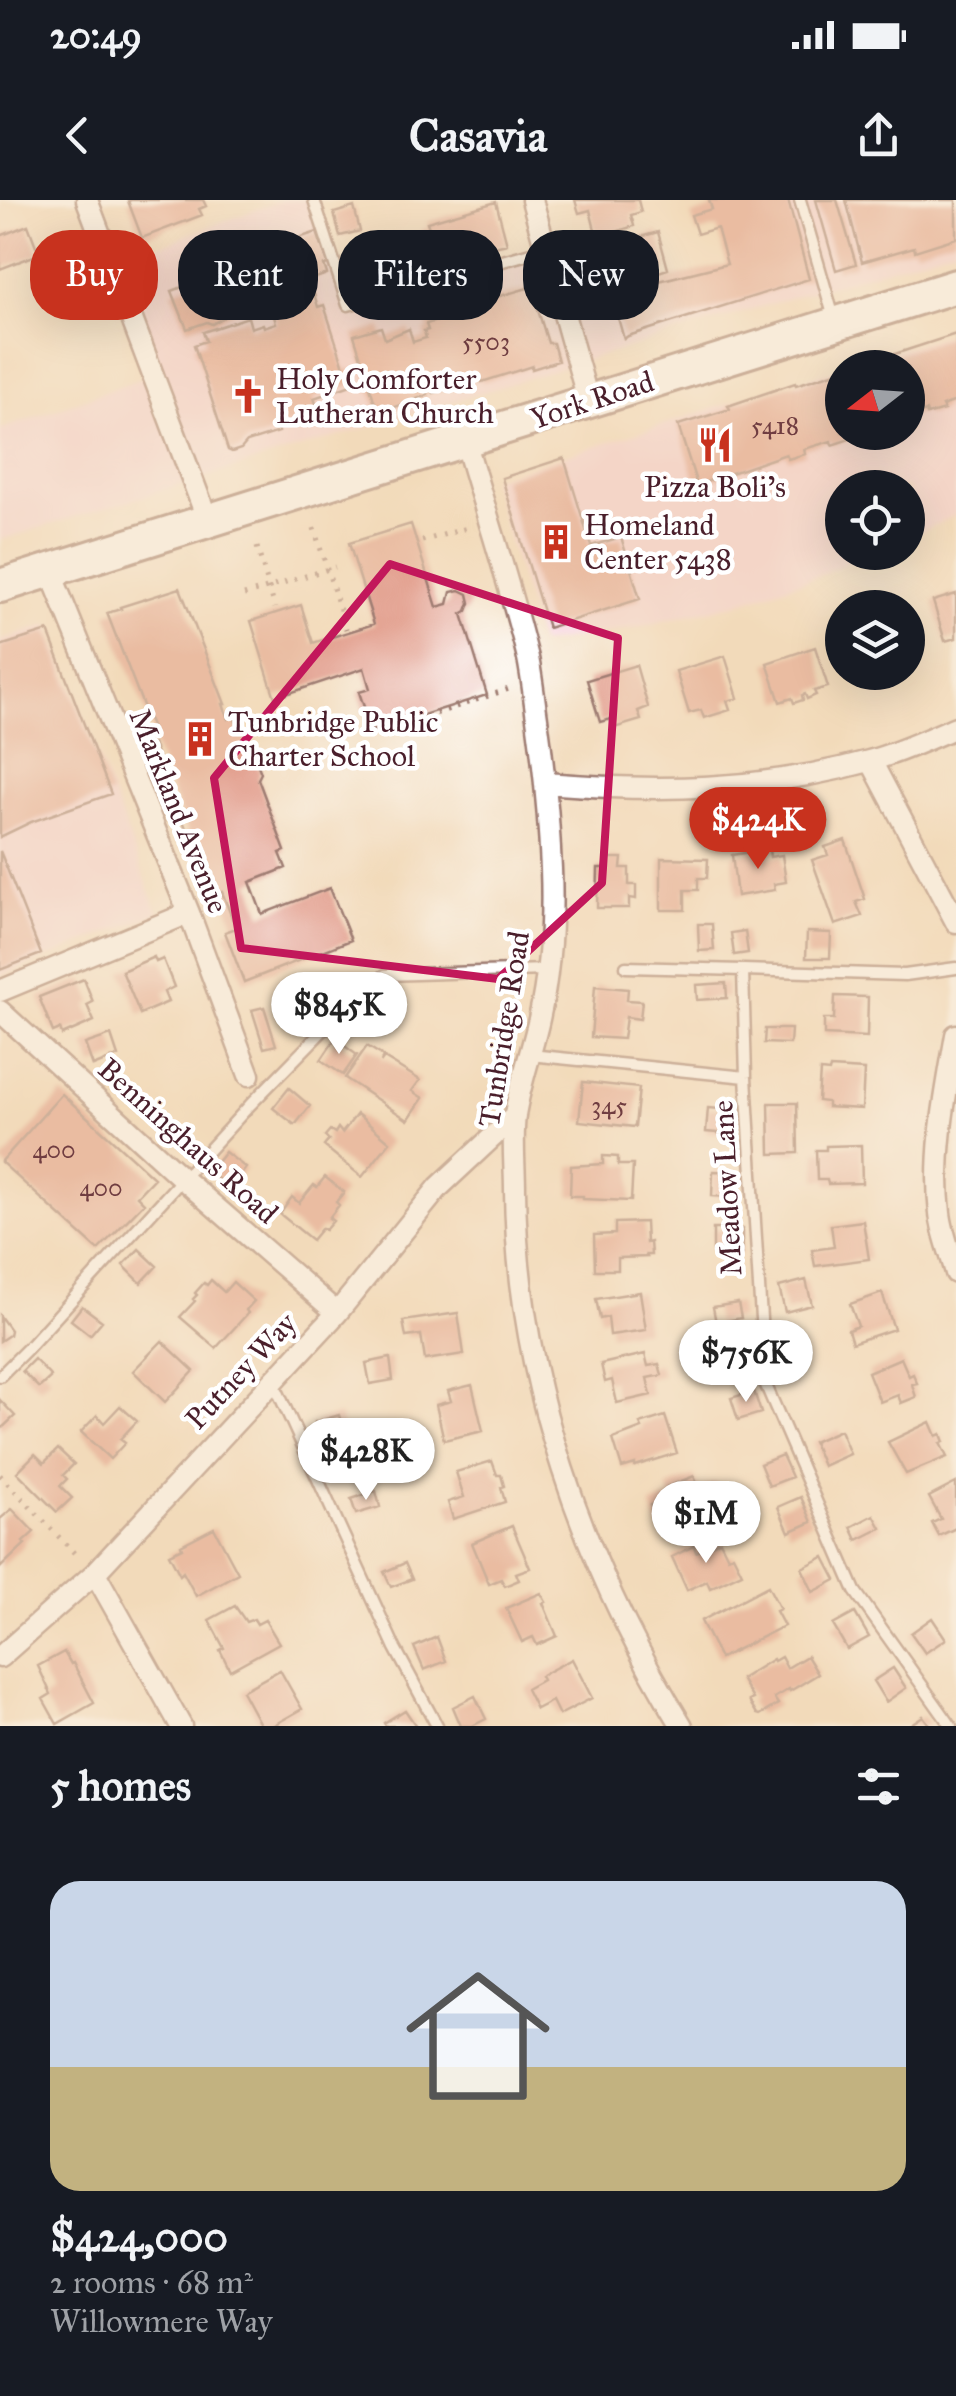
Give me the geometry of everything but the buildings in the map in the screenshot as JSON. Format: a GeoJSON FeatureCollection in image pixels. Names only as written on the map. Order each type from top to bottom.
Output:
{"type":"FeatureCollection","features":[{"type":"Feature","properties":{"kind":"main road","name":"York Road"},"geometry":{"type":"LineString","coordinates":[[0,586],[956,286]]}},
{"type":"Feature","properties":{"kind":"street"},"geometry":{"type":"LineString","coordinates":[[87,200],[208,521]]}},
{"type":"Feature","properties":{"kind":"street"},"geometry":{"type":"LineString","coordinates":[[532,200],[541,230]]}},
{"type":"Feature","properties":{"kind":"street"},"geometry":{"type":"LineString","coordinates":[[566,320],[588,400]]}},
{"type":"Feature","properties":{"kind":"street","name":"Tunbridge Road"},"geometry":{"type":"LineString","coordinates":[[465,440],[528,661],[545,783],[552,908],[540,1014],[514,1116],[516,1218],[524,1302],[553,1433],[585,1533],[658,1688],[682,1726]]}},
{"type":"Feature","properties":{"kind":"street","name":"Markland Avenue"},"geometry":{"type":"LineString","coordinates":[[50,570],[249,1075]]}},
{"type":"Feature","properties":{"kind":"street"},"geometry":{"type":"LineString","coordinates":[[545,783],[617,789],[765,783],[871,761],[956,727]]}},
{"type":"Feature","properties":{"kind":"street"},"geometry":{"type":"LineString","coordinates":[[871,761],[956,922]]}},
{"type":"Feature","properties":{"kind":"street"},"geometry":{"type":"LineString","coordinates":[[0,991],[188,913]]}},
{"type":"Feature","properties":{"kind":"street","name":"Benninghaus Road"},"geometry":{"type":"LineString","coordinates":[[0,1011],[337,1313]]}},
{"type":"Feature","properties":{"kind":"street"},"geometry":{"type":"LineString","coordinates":[[956,1035],[948,1144],[938,1175],[940,1216],[956,1273]]}},
{"type":"Feature","properties":{"kind":"street","name":"Putney Way"},"geometry":{"type":"LineString","coordinates":[[0,1657],[274,1381],[337,1313],[439,1187],[514,1116]]}},
{"type":"Feature","properties":{"kind":"street"},"geometry":{"type":"LineString","coordinates":[[89,1568],[181,1726]]}},
{"type":"Feature","properties":{"kind":"lane"},"geometry":{"type":"LineString","coordinates":[[314,200],[348,305],[523,256]]}},
{"type":"Feature","properties":{"kind":"lane"},"geometry":{"type":"LineString","coordinates":[[800,200],[836,324]]}},
{"type":"Feature","properties":{"kind":"lane"},"geometry":{"type":"LineString","coordinates":[[626,967],[905,975],[956,968]]}},
{"type":"Feature","properties":{"kind":"lane"},"geometry":{"type":"LineString","coordinates":[[0,1376],[250,1105],[342,1011],[385,975],[546,970]]}},
{"type":"Feature","properties":{"kind":"lane","name":"Meadow Lane"},"geometry":{"type":"LineString","coordinates":[[743,970],[765,1383],[854,1591],[951,1726]]}},
{"type":"Feature","properties":{"kind":"lane","name":"Meadow Lane"},"geometry":{"type":"LineString","coordinates":[[530,1055],[746,1078]]}},
{"type":"Feature","properties":{"kind":"lane"},"geometry":{"type":"LineString","coordinates":[[274,1381],[395,1648],[438,1726]]}},
{"type":"Feature","properties":{"kind":"path"},"geometry":{"type":"LineString","coordinates":[[422,540],[468,527]]}},
{"type":"Feature","properties":{"kind":"path"},"geometry":{"type":"LineString","coordinates":[[314,528],[331,568],[346,629]]}},
{"type":"Feature","properties":{"kind":"path"},"geometry":{"type":"LineString","coordinates":[[257,547],[276,608]]}},
{"type":"Feature","properties":{"kind":"path"},"geometry":{"type":"LineString","coordinates":[[244,595],[331,568]]}},
{"type":"Feature","properties":{"kind":"path"},"geometry":{"type":"LineString","coordinates":[[426,717],[512,688]]}},
{"type":"Feature","properties":{"kind":"path"},"geometry":{"type":"LineString","coordinates":[[0,1475],[89,1568]]}},
{"type":"Feature","properties":{"kind":"highlighted area"},"geometry":{"type":"Polygon","coordinates":[[[390,564],[618,638],[602,883],[498,979],[241,948],[214,778],[390,564]]]}},
{"type":"Feature","properties":{"kind":"shaded area"},"geometry":{"type":"Polygon","coordinates":[[[282,200],[313,200],[338,274],[338,320],[503,320],[503,261],[523,255],[523,320],[659,320],[659,282],[732,263],[714,200],[956,200],[956,247],[0,540],[0,430],[156,373],[136,320],[158,320],[158,246],[178,239],[178,320],[318,320],[318,230],[202,230],[282,200]]]}},
{"type":"Feature","properties":{"kind":"shaded area"},"geometry":{"type":"Polygon","coordinates":[[[956,332],[956,515],[925,530],[925,470],[825,470],[825,570],[832,570],[738,603],[634,628],[540,644],[491,479],[825,373],[825,450],[925,450],[925,350],[898,350],[956,332]]]}},
{"type":"Feature","properties":{"kind":"shaded area"},"geometry":{"type":"Polygon","coordinates":[[[48,625],[158,913],[0,976],[0,641],[48,625]]]}},
{"type":"Feature","properties":{"kind":"place","name":"Holy Comforter Lutheran Church"},"geometry":{"type":"Point","coordinates":[248,396]}},
{"type":"Feature","properties":{"kind":"place","name":"Pizza Boli's"},"geometry":{"type":"Point","coordinates":[715,445]}},
{"type":"Feature","properties":{"kind":"place","name":"Homeland Center 5438"},"geometry":{"type":"Point","coordinates":[556,542]}},
{"type":"Feature","properties":{"kind":"place","name":"Tunbridge Public Charter School"},"geometry":{"type":"Point","coordinates":[200,739]}}]}
